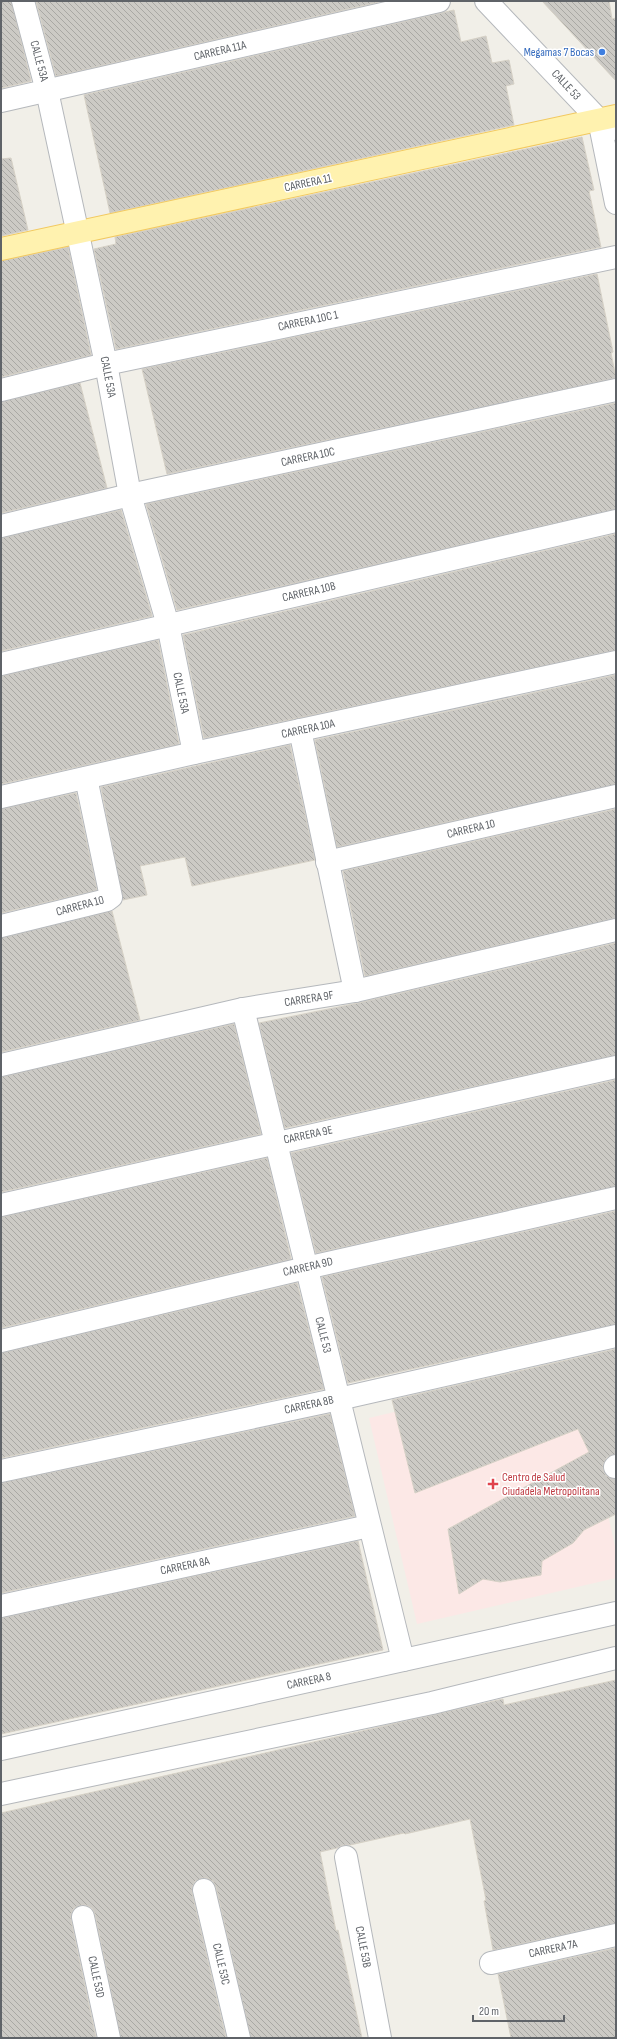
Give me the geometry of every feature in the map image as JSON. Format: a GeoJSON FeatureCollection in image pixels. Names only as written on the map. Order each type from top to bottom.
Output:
{"type":"FeatureCollection","features":[{"type":"Feature","properties":{"kind":"main road","name":"CARRERA 11"},"geometry":{"type":"LineString","coordinates":[[1,250],[76,233],[610,122]]}},
{"type":"Feature","properties":{"kind":"street","name":"CALLE 53A"},"geometry":{"type":"LineString","coordinates":[[23,1],[47,91],[76,233],[106,364],[130,495],[168,625],[194,754]]}},
{"type":"Feature","properties":{"kind":"street","name":"CARRERA 11A"},"geometry":{"type":"LineString","coordinates":[[1,101],[439,1]]}},
{"type":"Feature","properties":{"kind":"street","name":"CALLE 53"},"geometry":{"type":"LineString","coordinates":[[486,1],[610,122]]}},
{"type":"Feature","properties":{"kind":"street"},"geometry":{"type":"LineString","coordinates":[[610,122],[616,203]]}},
{"type":"Feature","properties":{"kind":"street","name":"CARRERA 10C 1"},"geometry":{"type":"LineString","coordinates":[[1,390],[106,364],[616,257]]}},
{"type":"Feature","properties":{"kind":"street","name":"CARRERA 10C"},"geometry":{"type":"LineString","coordinates":[[1,526],[130,495],[616,390]]}},
{"type":"Feature","properties":{"kind":"street","name":"CARRERA 10B"},"geometry":{"type":"LineString","coordinates":[[1,664],[616,521]]}},
{"type":"Feature","properties":{"kind":"street","name":"CARRERA 10A"},"geometry":{"type":"LineString","coordinates":[[1,797],[300,730],[616,662]]}},
{"type":"Feature","properties":{"kind":"street"},"geometry":{"type":"LineString","coordinates":[[300,730],[355,991]]}},
{"type":"Feature","properties":{"kind":"street","name":"CARRERA 10"},"geometry":{"type":"LineString","coordinates":[[1,926],[107,900],[111,897],[86,778]]}},
{"type":"Feature","properties":{"kind":"street","name":"CARRERA 10"},"geometry":{"type":"LineString","coordinates":[[327,862],[616,796]]}},
{"type":"Feature","properties":{"kind":"street","name":"CARRERA 9F"},"geometry":{"type":"LineString","coordinates":[[1,1065],[243,1009],[355,991],[616,930]]}},
{"type":"Feature","properties":{"kind":"street","name":"CALLE 53"},"geometry":{"type":"LineString","coordinates":[[243,1009],[403,1660]]}},
{"type":"Feature","properties":{"kind":"street","name":"CARRERA 9E"},"geometry":{"type":"LineString","coordinates":[[1,1205],[276,1142],[616,1067]]}},
{"type":"Feature","properties":{"kind":"street","name":"CARRERA 9D"},"geometry":{"type":"LineString","coordinates":[[1,1341],[306,1268],[616,1198]]}},
{"type":"Feature","properties":{"kind":"street","name":"CARRERA 8B"},"geometry":{"type":"LineString","coordinates":[[1,1471],[616,1336]]}},
{"type":"Feature","properties":{"kind":"street","name":"CARRERA 8A"},"geometry":{"type":"LineString","coordinates":[[1,1606],[369,1526]]}},
{"type":"Feature","properties":{"kind":"street","name":"CARRERA 8"},"geometry":{"type":"LineString","coordinates":[[1,1749],[616,1613]]}},
{"type":"Feature","properties":{"kind":"street"},"geometry":{"type":"LineString","coordinates":[[1,1794],[432,1703],[616,1658]]}},
{"type":"Feature","properties":{"kind":"street","name":"CALLE 53B"},"geometry":{"type":"LineString","coordinates":[[346,1857],[380,2038]]}},
{"type":"Feature","properties":{"kind":"street","name":"CALLE 53C"},"geometry":{"type":"LineString","coordinates":[[204,1890],[239,2038]]}},
{"type":"Feature","properties":{"kind":"street","name":"CALLE 53D"},"geometry":{"type":"LineString","coordinates":[[83,1917],[109,2038]]}},
{"type":"Feature","properties":{"kind":"street","name":"CARRERA 7A"},"geometry":{"type":"LineString","coordinates":[[491,1963],[616,1935]]}},
{"type":"Feature","properties":{"kind":"shaded area","name":"Centro de Salud Ciudadela Metropolitana"},"geometry":{"type":"Polygon","coordinates":[[[576,1369],[616,1551],[616,1578],[417,1624],[369,1418],[576,1369]]]}},
{"type":"Feature","properties":{"kind":"building"},"geometry":{"type":"Polygon","coordinates":[[[1,1],[11,1],[31,81],[1,88],[1,1]]]}},
{"type":"Feature","properties":{"kind":"building"},"geometry":{"type":"Polygon","coordinates":[[[36,1],[383,1],[56,76],[36,1]]]}},
{"type":"Feature","properties":{"kind":"building"},"geometry":{"type":"Polygon","coordinates":[[[542,1],[609,1],[612,19],[616,18],[616,81],[542,1]]]}},
{"type":"Feature","properties":{"kind":"building"},"geometry":{"type":"Polygon","coordinates":[[[454,10],[461,42],[486,36],[492,63],[509,60],[514,84],[506,86],[514,125],[110,213],[84,95],[454,10]]]}},
{"type":"Feature","properties":{"kind":"building"},"geometry":{"type":"Polygon","coordinates":[[[582,137],[594,190],[589,191],[601,247],[116,349],[94,249],[116,244],[115,237],[582,137]]]}},
{"type":"Feature","properties":{"kind":"building"},"geometry":{"type":"Polygon","coordinates":[[[11,158],[28,230],[1,236],[1,159],[11,158]]]}},
{"type":"Feature","properties":{"kind":"building"},"geometry":{"type":"Polygon","coordinates":[[[68,247],[91,355],[1,377],[1,261],[68,247]]]}},
{"type":"Feature","properties":{"kind":"building"},"geometry":{"type":"Polygon","coordinates":[[[597,274],[613,352],[611,353],[616,378],[167,474],[142,369],[597,274]]]}},
{"type":"Feature","properties":{"kind":"building"},"geometry":{"type":"Polygon","coordinates":[[[80,383],[107,488],[1,513],[1,402],[80,383]]]}},
{"type":"Feature","properties":{"kind":"building"},"geometry":{"type":"Polygon","coordinates":[[[616,403],[616,509],[177,610],[146,504],[616,403]]]}},
{"type":"Feature","properties":{"kind":"building"},"geometry":{"type":"Polygon","coordinates":[[[121,510],[152,616],[1,651],[1,538],[121,510]]]}},
{"type":"Feature","properties":{"kind":"building"},"geometry":{"type":"Polygon","coordinates":[[[616,534],[616,650],[204,738],[183,635],[616,534]]]}},
{"type":"Feature","properties":{"kind":"building"},"geometry":{"type":"Polygon","coordinates":[[[158,640],[179,744],[1,784],[1,676],[158,640]]]}},
{"type":"Feature","properties":{"kind":"building"},"geometry":{"type":"Polygon","coordinates":[[[616,675],[616,784],[337,847],[315,740],[616,675]]]}},
{"type":"Feature","properties":{"kind":"building"},"geometry":{"type":"Polygon","coordinates":[[[290,745],[315,860],[192,886],[185,857],[140,866],[147,895],[123,900],[101,787],[290,745]]]}},
{"type":"Feature","properties":{"kind":"building"},"geometry":{"type":"Polygon","coordinates":[[[76,793],[97,890],[1,913],[1,809],[76,793]]]}},
{"type":"Feature","properties":{"kind":"building"},"geometry":{"type":"Polygon","coordinates":[[[616,809],[616,918],[365,976],[343,871],[616,809]]]}},
{"type":"Feature","properties":{"kind":"building"},"geometry":{"type":"Polygon","coordinates":[[[112,911],[140,1020],[1,1052],[1,938],[112,911]]]}},
{"type":"Feature","properties":{"kind":"building"},"geometry":{"type":"Polygon","coordinates":[[[616,943],[616,1055],[285,1128],[259,1023],[358,1003],[616,943]]]}},
{"type":"Feature","properties":{"kind":"building"},"geometry":{"type":"Polygon","coordinates":[[[234,1024],[261,1134],[1,1192],[1,1077],[234,1024]]]}},
{"type":"Feature","properties":{"kind":"building"},"geometry":{"type":"Polygon","coordinates":[[[616,1080],[616,1186],[316,1253],[291,1153],[616,1080]]]}},
{"type":"Feature","properties":{"kind":"building"},"geometry":{"type":"Polygon","coordinates":[[[267,1158],[291,1259],[1,1328],[1,1217],[267,1158]]]}},
{"type":"Feature","properties":{"kind":"building"},"geometry":{"type":"Polygon","coordinates":[[[616,1211],[616,1324],[348,1383],[322,1277],[616,1211]]]}},
{"type":"Feature","properties":{"kind":"building"},"geometry":{"type":"Polygon","coordinates":[[[297,1283],[324,1389],[1,1458],[1,1353],[297,1283]]]}},
{"type":"Feature","properties":{"kind":"building"},"geometry":{"type":"Polygon","coordinates":[[[616,1349],[616,1454],[607,1457],[603,1464],[603,1470],[606,1476],[616,1479],[616,1514],[584,1530],[573,1543],[542,1561],[541,1575],[500,1582],[483,1579],[459,1594],[448,1529],[589,1452],[578,1429],[415,1493],[392,1400],[616,1349]]]}},
{"type":"Feature","properties":{"kind":"building"},"geometry":{"type":"Polygon","coordinates":[[[330,1414],[355,1516],[1,1593],[1,1483],[330,1414]]]}},
{"type":"Feature","properties":{"kind":"building"},"geometry":{"type":"Polygon","coordinates":[[[358,1541],[383,1650],[1,1734],[1,1618],[358,1541]]]}},
{"type":"Feature","properties":{"kind":"building"},"geometry":{"type":"Polygon","coordinates":[[[616,1680],[616,1923],[493,1950],[484,1901],[486,1900],[470,1819],[405,1834],[350,1845],[343,1845],[320,1852],[336,1931],[338,1930],[362,2038],[251,2038],[216,1887],[213,1881],[207,1878],[202,1878],[195,1881],[192,1887],[192,1893],[226,2038],[121,2038],[95,1914],[92,1908],[86,1905],[81,1905],[74,1908],[71,1914],[71,1920],[96,2038],[1,2038],[1,1813],[503,1699],[504,1705],[616,1680]]]}},
{"type":"Feature","properties":{"kind":"building"},"geometry":{"type":"Polygon","coordinates":[[[616,1948],[616,2038],[511,2038],[498,1974],[616,1948]]]}},
{"type":"Feature","properties":{"kind":"place","name":"Megamas 7 Bocas"},"geometry":{"type":"Point","coordinates":[602,52]}},
{"type":"Feature","properties":{"kind":"place","name":"Centro de Salud Ciudadela Metropolitana"},"geometry":{"type":"Point","coordinates":[493,1484]}}]}
